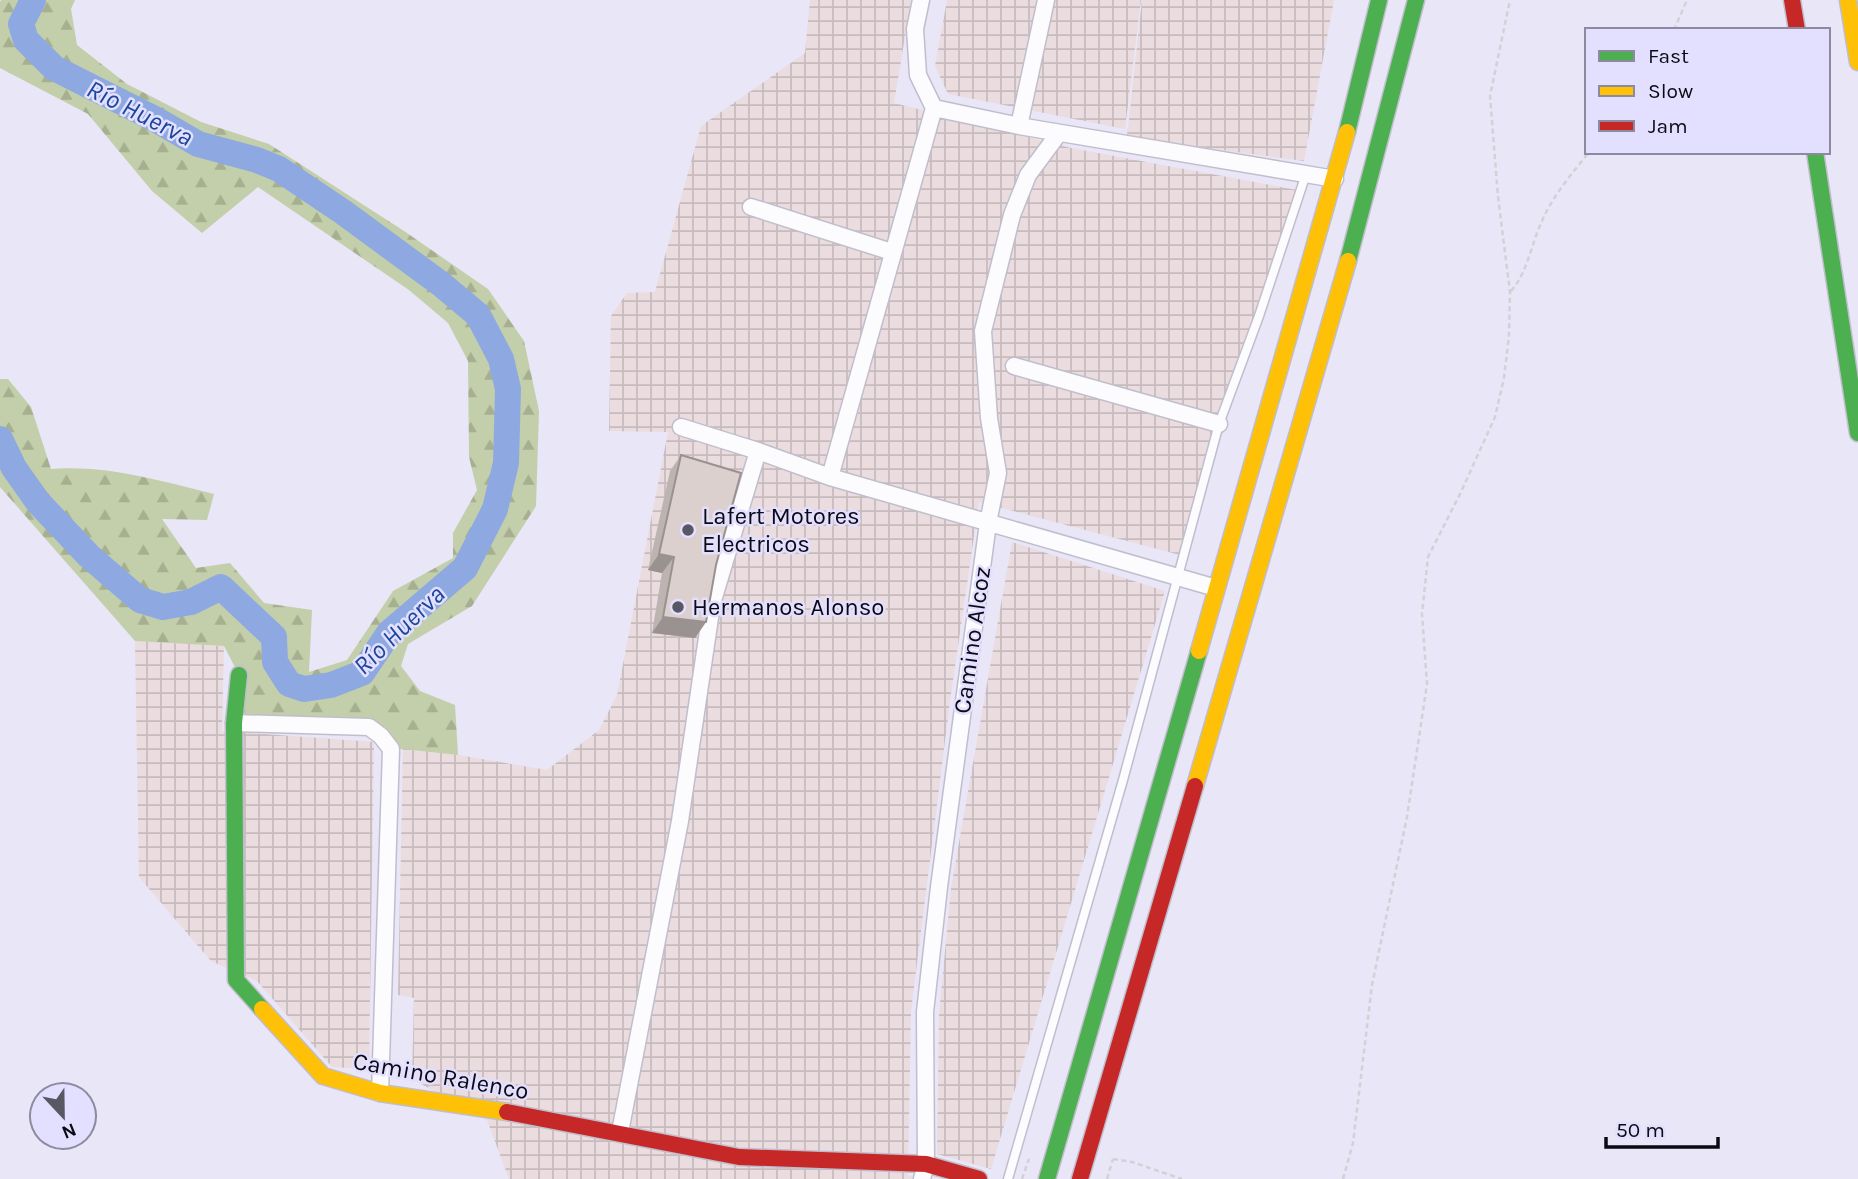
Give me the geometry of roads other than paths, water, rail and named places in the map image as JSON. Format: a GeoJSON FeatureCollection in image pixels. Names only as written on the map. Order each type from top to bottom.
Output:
{"type":"FeatureCollection","features":[{"type":"Feature","properties":{"kind":"main road"},"geometry":{"type":"LineString","coordinates":[[1047,1179],[1216,588],[1268,417],[1335,179],[1379,0]]}},
{"type":"Feature","properties":{"kind":"main road"},"geometry":{"type":"LineString","coordinates":[[1080,1179],[1339,296],[1416,0]]}},
{"type":"Feature","properties":{"kind":"main road"},"geometry":{"type":"LineString","coordinates":[[1792,0],[1797,28]]}},
{"type":"Feature","properties":{"kind":"main road"},"geometry":{"type":"LineString","coordinates":[[1848,0],[1858,62]]}},
{"type":"Feature","properties":{"kind":"main road"},"geometry":{"type":"LineString","coordinates":[[1815,154],[1858,433]]}},
{"type":"Feature","properties":{"kind":"main road","name":"Camino Ralenco"},"geometry":{"type":"LineString","coordinates":[[239,675],[234,723],[236,980],[323,1076],[380,1093],[458,1103],[739,1157],[924,1171],[979,1179]]}},
{"type":"Feature","properties":{"kind":"street"},"geometry":{"type":"LineString","coordinates":[[830,477],[934,108],[918,75],[915,29],[921,0]]}},
{"type":"Feature","properties":{"kind":"street"},"geometry":{"type":"LineString","coordinates":[[1019,126],[1046,0]]}},
{"type":"Feature","properties":{"kind":"street"},"geometry":{"type":"LineString","coordinates":[[934,108],[1019,126],[1335,179]]}},
{"type":"Feature","properties":{"kind":"street","name":"Camino Alcoz"},"geometry":{"type":"LineString","coordinates":[[924,1171],[925,1012],[988,523],[998,473],[986,395],[984,331],[1012,215],[1028,175],[1059,133]]}},
{"type":"Feature","properties":{"kind":"street"},"geometry":{"type":"LineString","coordinates":[[751,207],[892,252]]}},
{"type":"Feature","properties":{"kind":"street"},"geometry":{"type":"LineString","coordinates":[[1014,366],[1219,424]]}},
{"type":"Feature","properties":{"kind":"street"},"geometry":{"type":"LineString","coordinates":[[681,427],[830,477],[1216,588]]}},
{"type":"Feature","properties":{"kind":"street"},"geometry":{"type":"LineString","coordinates":[[620,1132],[680,821],[712,604],[758,451]]}},
{"type":"Feature","properties":{"kind":"street"},"geometry":{"type":"LineString","coordinates":[[234,723],[369,727],[381,736],[391,749],[380,1093]]}},
{"type":"Feature","properties":{"kind":"lane"},"geometry":{"type":"LineString","coordinates":[[1009,1179],[1179,578],[1219,424],[1259,316],[1306,174]]}},
{"type":"Feature","properties":{"kind":"waterway","name":"Río Huerva"},"geometry":{"type":"LineString","coordinates":[[0,439],[14,468],[38,502],[89,556],[140,600],[163,607],[191,602],[221,587],[274,637],[275,662],[289,684],[304,689],[331,685],[362,673],[389,633],[465,568],[495,509],[506,463],[508,389],[501,359],[478,315],[441,284],[343,212],[279,169],[257,160],[198,144],[54,68],[26,40],[21,24],[33,0]]}},
{"type":"Feature","properties":{"kind":"place","name":"Lafert Motores Electricos"},"geometry":{"type":"Point","coordinates":[688,530]}},
{"type":"Feature","properties":{"kind":"place","name":"Hermanos Alonso"},"geometry":{"type":"Point","coordinates":[678,607]}}]}
